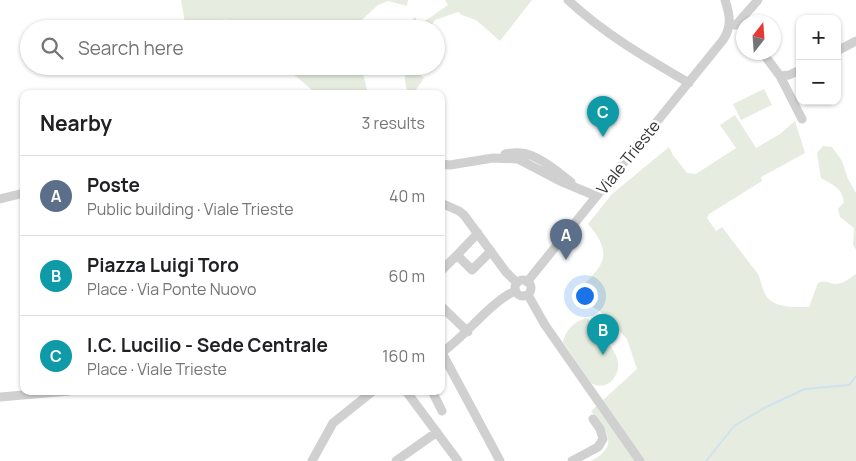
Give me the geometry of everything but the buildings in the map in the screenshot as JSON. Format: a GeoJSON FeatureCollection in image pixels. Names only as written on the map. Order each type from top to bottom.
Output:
{"type":"FeatureCollection","features":[{"type":"Feature","properties":{"kind":"street"},"geometry":{"type":"LineString","coordinates":[[568,0],[590,20],[651,61],[689,82]]}},
{"type":"Feature","properties":{"kind":"street"},"geometry":{"type":"LineString","coordinates":[[725,0],[731,27],[736,29]]}},
{"type":"Feature","properties":{"kind":"street","name":"Viale Trieste"},"geometry":{"type":"LineString","coordinates":[[527,282],[723,40],[731,27],[758,0]]}},
{"type":"Feature","properties":{"kind":"street"},"geometry":{"type":"LineString","coordinates":[[841,49],[856,41]]}},
{"type":"Feature","properties":{"kind":"street"},"geometry":{"type":"LineString","coordinates":[[768,60],[780,76],[802,119]]}},
{"type":"Feature","properties":{"kind":"street"},"geometry":{"type":"LineString","coordinates":[[780,76],[796,72]]}},
{"type":"Feature","properties":{"kind":"street"},"geometry":{"type":"LineString","coordinates":[[445,164],[493,158],[517,152],[527,154],[562,175],[576,186],[596,196]]}},
{"type":"Feature","properties":{"kind":"street"},"geometry":{"type":"LineString","coordinates":[[0,199],[20,194]]}},
{"type":"Feature","properties":{"kind":"street"},"geometry":{"type":"LineString","coordinates":[[445,205],[459,211],[471,222],[517,287],[521,296],[528,295]]}},
{"type":"Feature","properties":{"kind":"street"},"geometry":{"type":"LineString","coordinates":[[445,267],[478,233]]}},
{"type":"Feature","properties":{"kind":"street"},"geometry":{"type":"LineString","coordinates":[[457,255],[472,270],[491,251]]}},
{"type":"Feature","properties":{"kind":"street"},"geometry":{"type":"LineString","coordinates":[[445,350],[468,332],[517,287],[521,281],[527,282],[531,288],[528,295],[538,315],[640,461]]}},
{"type":"Feature","properties":{"kind":"street"},"geometry":{"type":"LineString","coordinates":[[445,310],[468,332]]}},
{"type":"Feature","properties":{"kind":"street"},"geometry":{"type":"LineString","coordinates":[[445,360],[500,461]]}},
{"type":"Feature","properties":{"kind":"street"},"geometry":{"type":"LineString","coordinates":[[0,397],[23,395]]}},
{"type":"Feature","properties":{"kind":"street"},"geometry":{"type":"LineString","coordinates":[[312,461],[333,423],[368,395]]}},
{"type":"Feature","properties":{"kind":"street"},"geometry":{"type":"LineString","coordinates":[[409,395],[458,461]]}},
{"type":"Feature","properties":{"kind":"street"},"geometry":{"type":"LineString","coordinates":[[434,395],[442,411]]}},
{"type":"Feature","properties":{"kind":"street"},"geometry":{"type":"LineString","coordinates":[[572,461],[598,447],[603,439],[600,429],[593,420]]}},
{"type":"Feature","properties":{"kind":"street"},"geometry":{"type":"LineString","coordinates":[[396,461],[436,432]]}},
{"type":"Feature","properties":{"kind":"shaded area"},"geometry":{"type":"Polygon","coordinates":[[[181,0],[408,0],[407,6],[388,1],[378,5],[362,20],[184,20],[181,0]]]}},
{"type":"Feature","properties":{"kind":"shaded area"},"geometry":{"type":"Polygon","coordinates":[[[445,0],[532,0],[500,41],[476,20],[458,12],[435,20],[426,20],[448,5],[445,0]]]}},
{"type":"Feature","properties":{"kind":"shaded area"},"geometry":{"type":"Polygon","coordinates":[[[294,75],[363,75],[367,90],[312,90],[294,75]]]}},
{"type":"Feature","properties":{"kind":"shaded area"},"geometry":{"type":"Polygon","coordinates":[[[405,75],[420,75],[424,78],[416,90],[407,90],[405,75]]]}},
{"type":"Feature","properties":{"kind":"shaded area"},"geometry":{"type":"Polygon","coordinates":[[[764,89],[772,105],[741,120],[733,104],[764,89]]]}},
{"type":"Feature","properties":{"kind":"shaded area"},"geometry":{"type":"Polygon","coordinates":[[[735,115],[756,148],[780,134],[795,121],[805,153],[761,177],[762,181],[709,214],[707,218],[716,231],[722,227],[758,274],[765,294],[779,305],[809,307],[818,283],[825,281],[834,284],[840,283],[856,274],[856,461],[591,461],[606,449],[608,438],[606,431],[591,411],[637,369],[627,339],[601,312],[573,295],[591,278],[602,262],[602,246],[588,224],[612,194],[669,147],[687,173],[696,174],[736,148],[720,125],[735,115]]]}},
{"type":"Feature","properties":{"kind":"shaded area"},"geometry":{"type":"Polygon","coordinates":[[[823,146],[832,147],[842,161],[848,179],[856,193],[856,250],[853,245],[854,228],[840,217],[838,209],[844,202],[843,197],[836,187],[821,178],[817,153],[823,146]]]}},
{"type":"Feature","properties":{"kind":"shaded area"},"geometry":{"type":"Polygon","coordinates":[[[586,318],[595,325],[617,357],[617,373],[611,382],[602,386],[591,383],[563,342],[566,333],[571,327],[586,318]]]}},
{"type":"Feature","properties":{"kind":"waterway"},"geometry":{"type":"LineString","coordinates":[[706,461],[734,426],[766,407],[805,389],[849,385],[856,376]]}},
{"type":"Feature","properties":{"kind":"place","name":"I.C. Lucilio - Sede Centrale"},"geometry":{"type":"Point","coordinates":[603,137]}},
{"type":"Feature","properties":{"kind":"place","name":"Poste"},"geometry":{"type":"Point","coordinates":[566,260]}},
{"type":"Feature","properties":{"kind":"place","name":"Piazza Luigi Toro"},"geometry":{"type":"Point","coordinates":[603,355]}}]}
